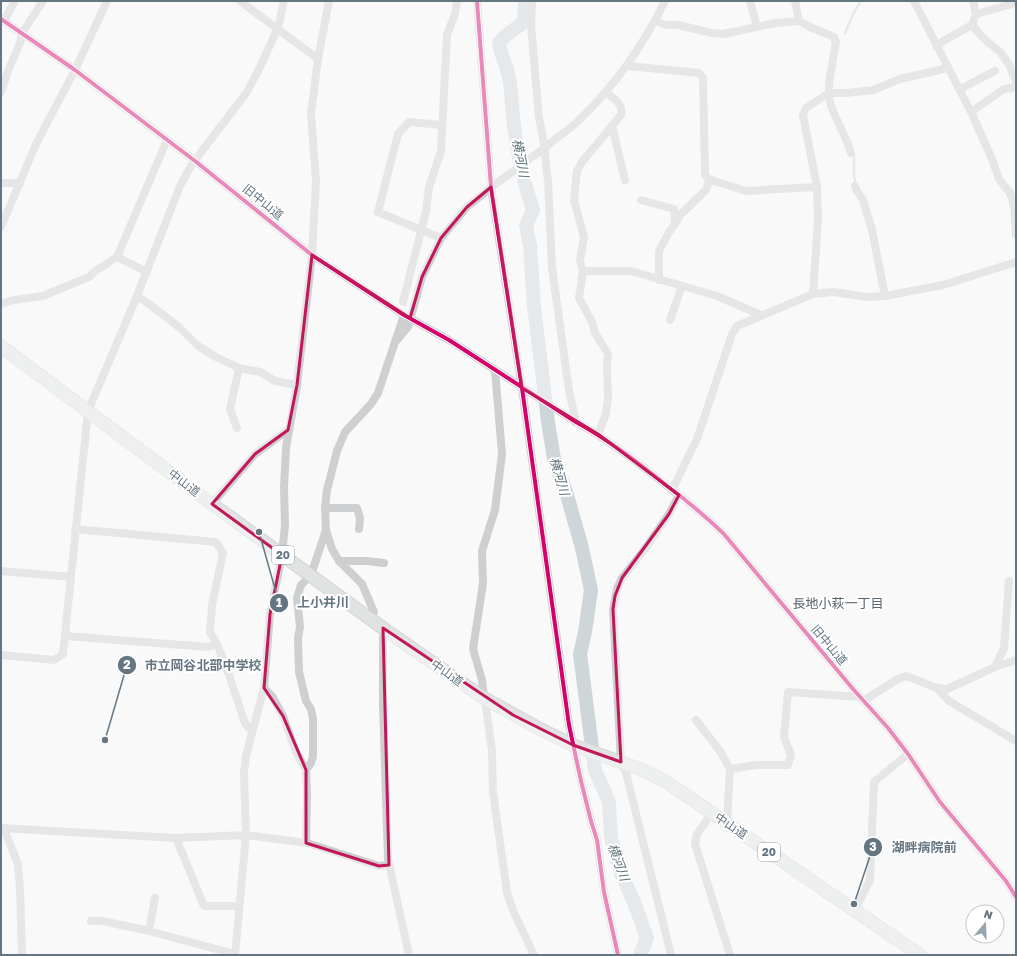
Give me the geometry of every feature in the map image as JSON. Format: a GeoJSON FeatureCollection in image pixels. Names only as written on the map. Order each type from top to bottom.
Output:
{"type":"FeatureCollection","features":[{"type":"Feature","properties":{"kind":"highway","name":"中山道"},"geometry":{"type":"LineString","coordinates":[[1,346],[212,504],[387,631],[484,698],[533,726],[574,745],[648,772],[668,783],[920,955]]}},
{"type":"Feature","properties":{"kind":"street"},"geometry":{"type":"LineString","coordinates":[[2,20],[15,1]]}},
{"type":"Feature","properties":{"kind":"street"},"geometry":{"type":"LineString","coordinates":[[1,92],[20,43],[22,33],[43,1]]}},
{"type":"Feature","properties":{"kind":"street"},"geometry":{"type":"LineString","coordinates":[[1,227],[36,144],[75,70],[106,1]]}},
{"type":"Feature","properties":{"kind":"street"},"geometry":{"type":"LineString","coordinates":[[240,1],[318,59]]}},
{"type":"Feature","properties":{"kind":"street"},"geometry":{"type":"LineString","coordinates":[[1,655],[54,660],[63,654],[88,411],[137,296],[180,186],[195,161],[247,92],[278,28],[284,1]]}},
{"type":"Feature","properties":{"kind":"street"},"geometry":{"type":"LineString","coordinates":[[91,921],[102,921],[149,931],[235,955],[246,835],[244,772],[246,756],[264,688],[270,614],[282,555],[285,525],[284,487],[288,430],[297,385],[312,255],[316,181],[311,113],[318,59],[329,1]]}},
{"type":"Feature","properties":{"kind":"street"},"geometry":{"type":"LineString","coordinates":[[403,302],[421,229],[429,187],[441,151],[447,35],[455,14],[457,1]]}},
{"type":"Feature","properties":{"kind":"street"},"geometry":{"type":"LineString","coordinates":[[477,1],[492,186],[523,389],[569,726],[591,822],[597,840],[604,892],[618,955]]}},
{"type":"Feature","properties":{"kind":"street"},"geometry":{"type":"LineString","coordinates":[[532,1],[531,25],[539,117],[548,181],[552,267],[574,421]]}},
{"type":"Feature","properties":{"kind":"street"},"geometry":{"type":"LineString","coordinates":[[370,618],[374,612],[362,584],[339,561],[332,549],[326,530],[325,508],[327,490],[337,451],[345,432],[371,404],[378,393],[394,343],[407,316],[422,277],[441,238],[467,206],[578,121],[606,92],[628,66],[655,21],[665,1]]}},
{"type":"Feature","properties":{"kind":"street"},"geometry":{"type":"LineString","coordinates":[[750,1],[757,27]]}},
{"type":"Feature","properties":{"kind":"street"},"geometry":{"type":"LineString","coordinates":[[795,1],[799,21]]}},
{"type":"Feature","properties":{"kind":"street"},"geometry":{"type":"LineString","coordinates":[[914,1],[972,112],[999,179],[1010,193],[1015,205],[1016,235]]}},
{"type":"Feature","properties":{"kind":"street"},"geometry":{"type":"LineString","coordinates":[[937,47],[942,42],[972,24],[976,14],[973,1]]}},
{"type":"Feature","properties":{"kind":"street"},"geometry":{"type":"LineString","coordinates":[[976,14],[1016,3]]}},
{"type":"Feature","properties":{"kind":"street","name":"旧中山道"},"geometry":{"type":"LineString","coordinates":[[2,20],[75,70],[195,161],[312,255],[407,316],[449,340],[574,421],[598,434],[641,464],[708,518],[861,699],[888,728],[908,754],[940,802],[1006,881],[1016,897]]}},
{"type":"Feature","properties":{"kind":"street"},"geometry":{"type":"LineString","coordinates":[[655,21],[666,25],[678,25],[712,33],[724,34],[776,23],[799,21],[834,38],[836,42],[829,99],[839,127],[851,153]]}},
{"type":"Feature","properties":{"kind":"street"},"geometry":{"type":"LineString","coordinates":[[972,24],[983,38],[1013,64],[1016,81]]}},
{"type":"Feature","properties":{"kind":"street"},"geometry":{"type":"LineString","coordinates":[[628,66],[636,68],[699,73],[702,78],[705,174],[710,180],[746,191],[817,187]]}},
{"type":"Feature","properties":{"kind":"street"},"geometry":{"type":"LineString","coordinates":[[813,294],[818,220],[817,187],[802,115],[806,108],[829,93],[873,90],[900,79],[948,68]]}},
{"type":"Feature","properties":{"kind":"street"},"geometry":{"type":"LineString","coordinates":[[960,89],[995,71]]}},
{"type":"Feature","properties":{"kind":"street"},"geometry":{"type":"LineString","coordinates":[[972,112],[1004,89],[1016,86]]}},
{"type":"Feature","properties":{"kind":"street"},"geometry":{"type":"LineString","coordinates":[[598,434],[606,414],[608,398],[608,354],[595,333],[592,322],[579,298],[583,271],[580,260],[584,237],[574,200],[577,171],[582,162],[612,126],[622,110],[621,105],[606,92]]}},
{"type":"Feature","properties":{"kind":"street"},"geometry":{"type":"LineString","coordinates":[[441,238],[378,212],[398,134],[409,122],[442,124]]}},
{"type":"Feature","properties":{"kind":"street"},"geometry":{"type":"LineString","coordinates":[[612,126],[625,180]]}},
{"type":"Feature","properties":{"kind":"street"},"geometry":{"type":"LineString","coordinates":[[1,304],[14,300],[43,296],[74,284],[89,277],[117,257],[167,140]]}},
{"type":"Feature","properties":{"kind":"street"},"geometry":{"type":"LineString","coordinates":[[659,280],[659,251],[681,214],[706,190],[710,180]]}},
{"type":"Feature","properties":{"kind":"street"},"geometry":{"type":"LineString","coordinates":[[1,184],[20,183]]}},
{"type":"Feature","properties":{"kind":"street"},"geometry":{"type":"LineString","coordinates":[[855,186],[863,200],[872,230],[885,296]]}},
{"type":"Feature","properties":{"kind":"street"},"geometry":{"type":"LineString","coordinates":[[641,200],[674,209],[675,223]]}},
{"type":"Feature","properties":{"kind":"street"},"geometry":{"type":"LineString","coordinates":[[117,257],[146,272]]}},
{"type":"Feature","properties":{"kind":"street"},"geometry":{"type":"LineString","coordinates":[[671,955],[626,773],[616,760],[613,609],[615,596],[622,578],[645,550],[669,514],[675,492],[697,439],[732,334],[737,326],[813,294],[834,292],[867,297],[885,296],[943,285],[1016,262]]}},
{"type":"Feature","properties":{"kind":"street"},"geometry":{"type":"LineString","coordinates":[[583,271],[631,272],[717,296],[762,315]]}},
{"type":"Feature","properties":{"kind":"street"},"geometry":{"type":"LineString","coordinates":[[670,320],[682,286]]}},
{"type":"Feature","properties":{"kind":"street"},"geometry":{"type":"LineString","coordinates":[[137,296],[180,328],[198,346],[216,357],[239,368],[260,372],[275,381],[297,385]]}},
{"type":"Feature","properties":{"kind":"street"},"geometry":{"type":"LineString","coordinates":[[237,428],[230,410],[239,368]]}},
{"type":"Feature","properties":{"kind":"street"},"geometry":{"type":"LineString","coordinates":[[495,370],[502,454],[495,510],[482,552],[483,583],[474,649],[482,680],[487,713],[491,744],[493,792],[507,893],[515,915],[534,955]]}},
{"type":"Feature","properties":{"kind":"street"},"geometry":{"type":"LineString","coordinates":[[212,504],[255,454],[288,430]]}},
{"type":"Feature","properties":{"kind":"street"},"geometry":{"type":"LineString","coordinates":[[325,508],[357,508],[360,518],[359,529]]}},
{"type":"Feature","properties":{"kind":"street"},"geometry":{"type":"LineString","coordinates":[[76,529],[216,542],[223,553],[212,605],[210,632],[217,644],[227,669],[245,723],[252,732]]}},
{"type":"Feature","properties":{"kind":"street"},"geometry":{"type":"LineString","coordinates":[[306,770],[312,763],[313,757],[313,719],[311,709],[306,701],[299,672],[298,638],[300,627],[297,598],[301,585],[311,575],[326,530]]}},
{"type":"Feature","properties":{"kind":"street"},"geometry":{"type":"LineString","coordinates":[[339,561],[367,561],[384,563]]}},
{"type":"Feature","properties":{"kind":"street"},"geometry":{"type":"LineString","coordinates":[[1,571],[71,577]]}},
{"type":"Feature","properties":{"kind":"street"},"geometry":{"type":"LineString","coordinates":[[995,666],[1004,648],[1011,585]]}},
{"type":"Feature","properties":{"kind":"street"},"geometry":{"type":"LineString","coordinates":[[387,631],[383,637],[383,704],[389,865],[409,955]]}},
{"type":"Feature","properties":{"kind":"street"},"geometry":{"type":"LineString","coordinates":[[65,636],[208,647],[217,644]]}},
{"type":"Feature","properties":{"kind":"street"},"geometry":{"type":"LineString","coordinates":[[730,768],[757,765],[788,765],[791,755],[784,737],[788,692],[861,699],[906,676],[937,688],[947,689],[995,666],[1016,660]]}},
{"type":"Feature","properties":{"kind":"street"},"geometry":{"type":"LineString","coordinates":[[264,688],[272,696],[283,716],[296,752],[306,770],[308,791],[306,843]]}},
{"type":"Feature","properties":{"kind":"street"},"geometry":{"type":"LineString","coordinates":[[937,688],[949,701],[1016,741]]}},
{"type":"Feature","properties":{"kind":"street"},"geometry":{"type":"LineString","coordinates":[[696,720],[720,751],[730,768],[727,823]]}},
{"type":"Feature","properties":{"kind":"street"},"geometry":{"type":"LineString","coordinates":[[855,910],[870,880],[874,782],[908,754]]}},
{"type":"Feature","properties":{"kind":"street"},"geometry":{"type":"LineString","coordinates":[[712,813],[697,834],[695,844],[730,955]]}},
{"type":"Feature","properties":{"kind":"street"},"geometry":{"type":"LineString","coordinates":[[22,955],[18,864],[3,828],[176,838],[246,835],[306,843],[380,866],[389,865]]}},
{"type":"Feature","properties":{"kind":"street"},"geometry":{"type":"LineString","coordinates":[[176,838],[204,906],[239,906]]}},
{"type":"Feature","properties":{"kind":"street"},"geometry":{"type":"LineString","coordinates":[[149,931],[155,898]]}},
{"type":"Feature","properties":{"kind":"highlighted area"},"geometry":{"type":"Polygon","coordinates":[[[491,187],[522,388],[598,434],[679,495],[669,514],[622,578],[615,596],[613,609],[621,762],[573,745],[513,715],[383,628],[389,865],[379,866],[306,843],[306,770],[283,716],[264,688],[270,614],[282,555],[212,504],[255,454],[288,430],[297,385],[312,255],[410,318],[422,277],[441,238],[467,207],[491,187]]]}},
{"type":"Feature","properties":{"kind":"waterway","name":"横河川"},"geometry":{"type":"LineString","coordinates":[[525,1],[524,22],[504,37],[499,43],[510,81],[514,128],[520,164],[533,210],[526,225],[530,246],[534,306],[554,459],[567,495],[582,548],[591,590],[585,632],[580,654],[595,770],[609,802],[611,838],[621,873],[634,902],[647,938],[640,955]]}},
{"type":"Feature","properties":{"kind":"waterway"},"geometry":{"type":"LineString","coordinates":[[845,33],[853,14],[861,1]]}},
{"type":"Feature","properties":{"kind":"waterway"},"geometry":{"type":"LineString","coordinates":[[854,154],[854,176],[856,185]]}},
{"type":"Feature","properties":{"kind":"cycle path"},"geometry":{"type":"LineString","coordinates":[[477,1],[491,187],[522,388],[569,725],[581,781],[597,840],[604,892],[618,955]]}},
{"type":"Feature","properties":{"kind":"cycle path"},"geometry":{"type":"LineString","coordinates":[[1,19],[75,70],[195,161],[312,255],[404,315],[449,340],[612,444],[645,468],[702,514],[723,533],[853,689],[888,728],[908,754],[940,802],[1006,881],[1016,897]]}},
{"type":"Feature","properties":{"kind":"place","name":"上小井川"},"geometry":{"type":"Point","coordinates":[259,532]}},
{"type":"Feature","properties":{"kind":"place","name":"市立岡谷北部中学校"},"geometry":{"type":"Point","coordinates":[105,740]}},
{"type":"Feature","properties":{"kind":"place","name":"湖畔病院前"},"geometry":{"type":"Point","coordinates":[854,904]}},
{"type":"Feature","properties":{"kind":"district","name":"長地小萩一丁目"},"geometry":{"type":"Point","coordinates":[838,603]}}]}
